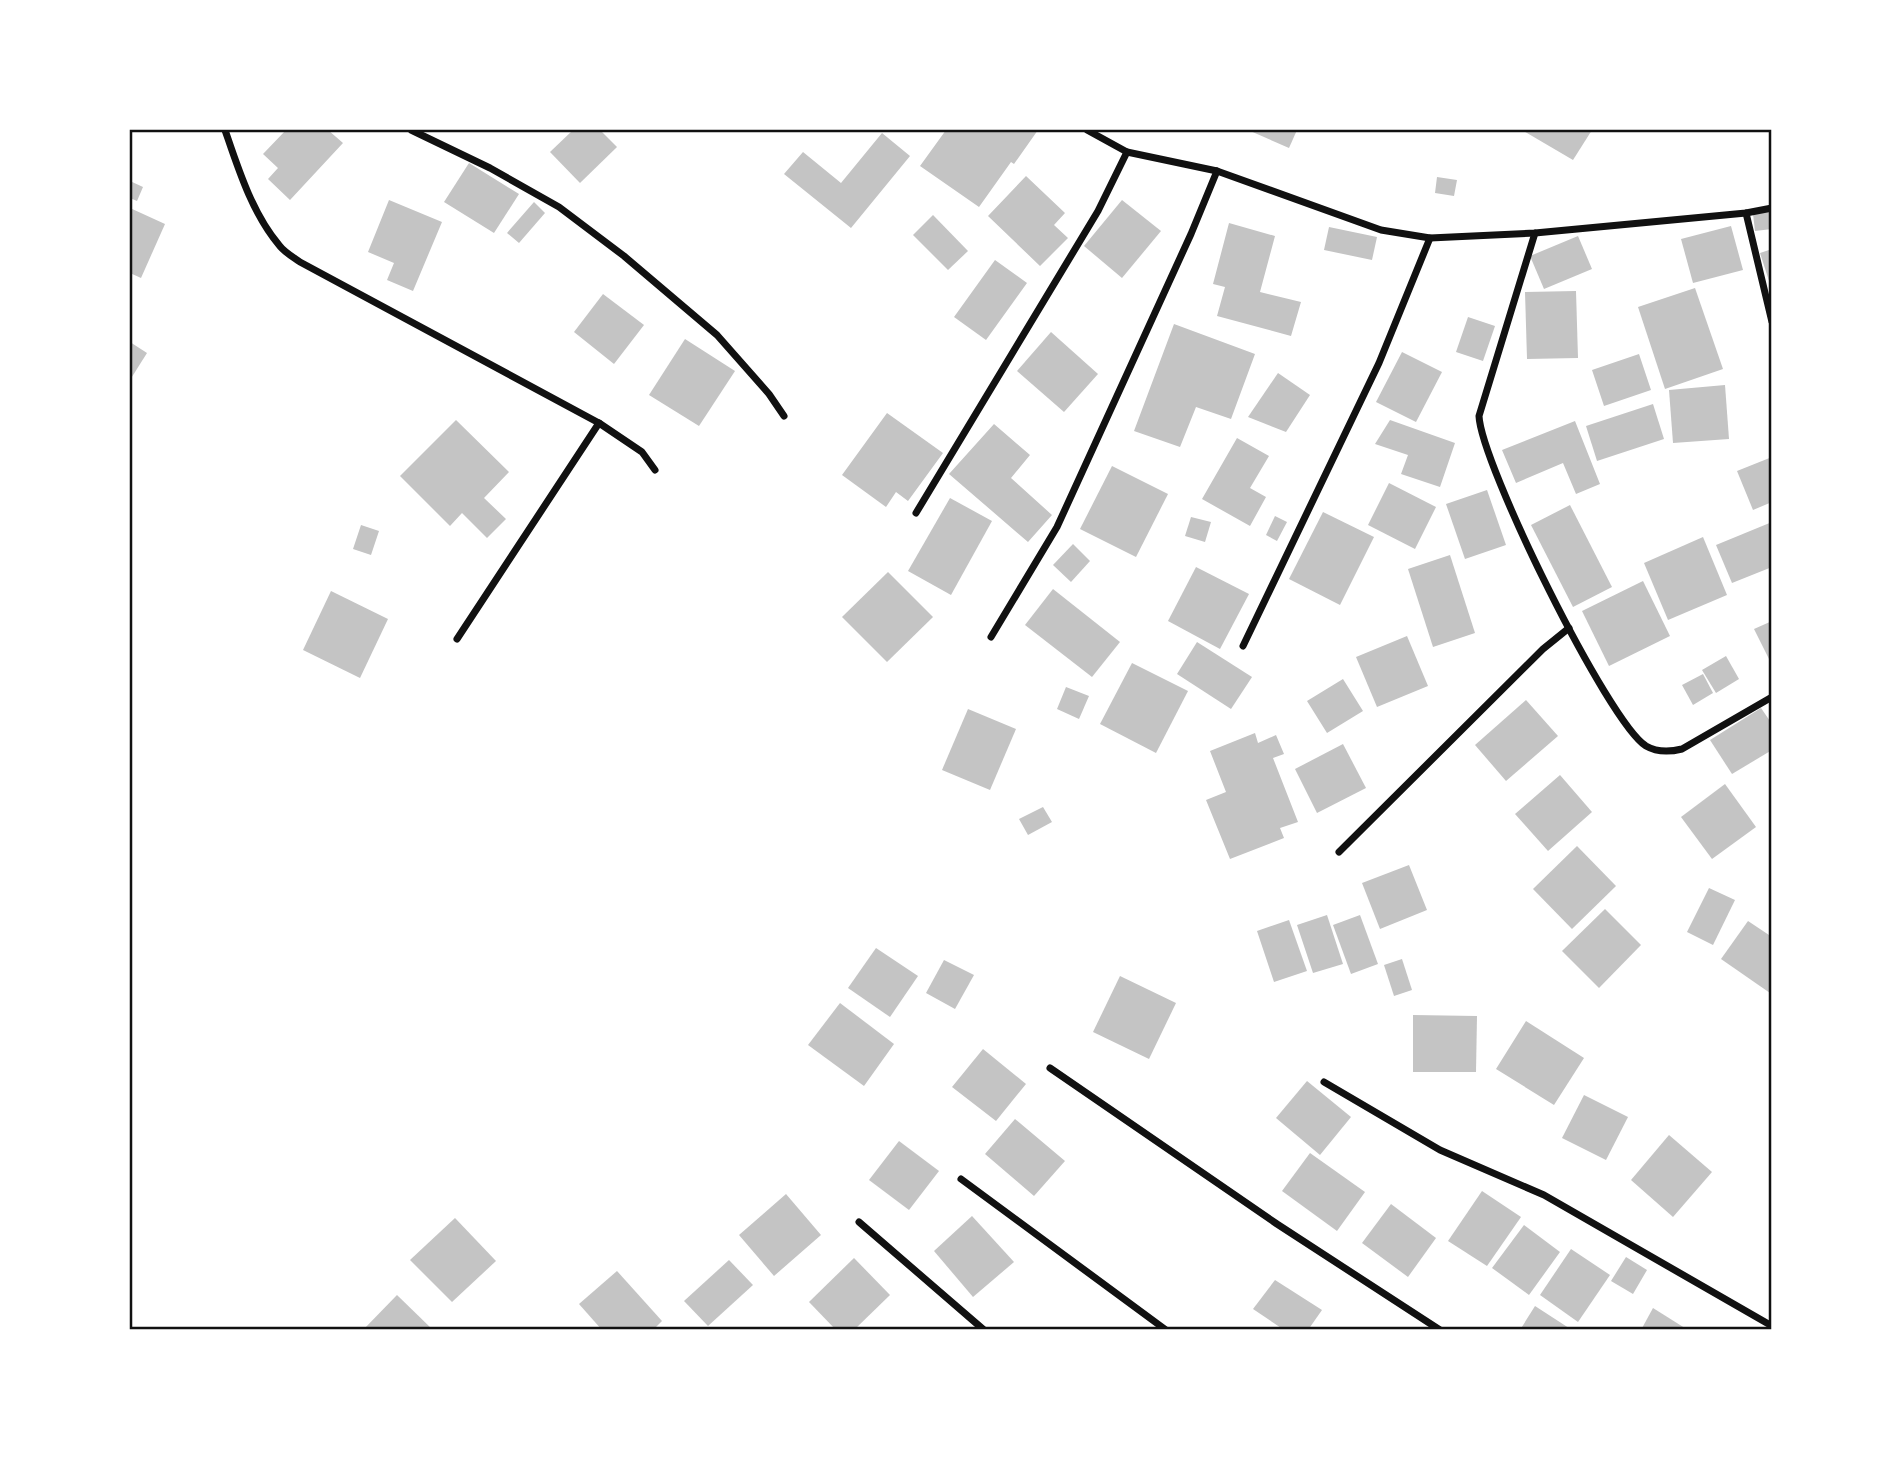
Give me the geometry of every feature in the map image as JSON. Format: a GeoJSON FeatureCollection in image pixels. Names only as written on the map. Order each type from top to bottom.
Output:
{"type":"FeatureCollection","features":[{"type":"Feature","properties":{"kind":"street"},"geometry":{"type":"LineString","coordinates":[[225,130],[238,167],[260,214],[280,247],[300,262],[599,423],[642,452],[655,470]]}},
{"type":"Feature","properties":{"kind":"street"},"geometry":{"type":"LineString","coordinates":[[411,130],[491,168],[559,207],[613,248],[718,335],[769,394],[784,416]]}},
{"type":"Feature","properties":{"kind":"street"},"geometry":{"type":"LineString","coordinates":[[1087,130],[1127,152],[1217,171],[1381,230],[1430,237],[1535,233],[1746,213],[1772,208]]}},
{"type":"Feature","properties":{"kind":"street"},"geometry":{"type":"LineString","coordinates":[[916,513],[1098,211],[1127,152]]}},
{"type":"Feature","properties":{"kind":"street"},"geometry":{"type":"LineString","coordinates":[[991,637],[1057,527],[1217,171]]}},
{"type":"Feature","properties":{"kind":"street"},"geometry":{"type":"LineString","coordinates":[[1746,213],[1772,322]]}},
{"type":"Feature","properties":{"kind":"street"},"geometry":{"type":"LineString","coordinates":[[1535,233],[1479,416],[1480,430],[1507,502],[1569,628],[1628,729],[1647,746],[1668,753],[1682,749],[1772,697]]}},
{"type":"Feature","properties":{"kind":"street"},"geometry":{"type":"LineString","coordinates":[[1243,646],[1378,363],[1430,237]]}},
{"type":"Feature","properties":{"kind":"street"},"geometry":{"type":"LineString","coordinates":[[457,639],[599,423]]}},
{"type":"Feature","properties":{"kind":"street"},"geometry":{"type":"LineString","coordinates":[[1339,852],[1543,649],[1569,628]]}},
{"type":"Feature","properties":{"kind":"street"},"geometry":{"type":"LineString","coordinates":[[1049,1068],[1277,1224],[1440,1329]]}},
{"type":"Feature","properties":{"kind":"street"},"geometry":{"type":"LineString","coordinates":[[1324,1082],[1440,1150],[1544,1195],[1772,1326]]}},
{"type":"Feature","properties":{"kind":"street"},"geometry":{"type":"LineString","coordinates":[[961,1179],[1166,1329]]}},
{"type":"Feature","properties":{"kind":"street"},"geometry":{"type":"LineString","coordinates":[[859,1222],[984,1329]]}},
{"type":"Feature","properties":{"kind":"building"},"geometry":{"type":"Polygon","coordinates":[[[286,130],[328,130],[343,143],[290,200],[268,179],[278,168],[263,154],[286,130]]]}},
{"type":"Feature","properties":{"kind":"building"},"geometry":{"type":"Polygon","coordinates":[[[573,130],[600,130],[617,147],[580,183],[550,152],[573,130]]]}},
{"type":"Feature","properties":{"kind":"building"},"geometry":{"type":"Polygon","coordinates":[[[946,130],[1038,130],[979,207],[920,166],[946,130]]]}},
{"type":"Feature","properties":{"kind":"building"},"geometry":{"type":"Polygon","coordinates":[[[1248,130],[1297,130],[1289,148],[1248,130]]]}},
{"type":"Feature","properties":{"kind":"building"},"geometry":{"type":"Polygon","coordinates":[[[1522,130],[1592,130],[1573,160],[1522,130]]]}},
{"type":"Feature","properties":{"kind":"building"},"geometry":{"type":"Polygon","coordinates":[[[882,133],[910,156],[851,228],[784,174],[803,152],[841,183],[882,133]]]}},
{"type":"Feature","properties":{"kind":"building"},"geometry":{"type":"Polygon","coordinates":[[[469,163],[519,194],[494,233],[444,202],[469,163]]]}},
{"type":"Feature","properties":{"kind":"building"},"geometry":{"type":"Polygon","coordinates":[[[1026,176],[1065,213],[1054,225],[1068,238],[1040,266],[988,216],[1026,176]]]}},
{"type":"Feature","properties":{"kind":"building"},"geometry":{"type":"Polygon","coordinates":[[[1437,177],[1457,180],[1454,196],[1435,193],[1437,177]]]}},
{"type":"Feature","properties":{"kind":"building"},"geometry":{"type":"Polygon","coordinates":[[[130,181],[143,187],[137,201],[130,198],[130,181]]]}},
{"type":"Feature","properties":{"kind":"building"},"geometry":{"type":"Polygon","coordinates":[[[389,200],[442,222],[413,291],[387,280],[394,263],[368,252],[389,200]]]}},
{"type":"Feature","properties":{"kind":"building"},"geometry":{"type":"Polygon","coordinates":[[[1122,200],[1161,231],[1122,278],[1084,246],[1122,200]]]}},
{"type":"Feature","properties":{"kind":"building"},"geometry":{"type":"Polygon","coordinates":[[[534,202],[545,213],[519,243],[507,233],[534,202]]]}},
{"type":"Feature","properties":{"kind":"building"},"geometry":{"type":"Polygon","coordinates":[[[130,208],[165,224],[141,278],[130,273],[130,208]]]}},
{"type":"Feature","properties":{"kind":"building"},"geometry":{"type":"Polygon","coordinates":[[[1772,211],[1772,229],[1755,231],[1753,214],[1772,211]]]}},
{"type":"Feature","properties":{"kind":"building"},"geometry":{"type":"Polygon","coordinates":[[[933,215],[968,251],[948,270],[913,235],[933,215]]]}},
{"type":"Feature","properties":{"kind":"building"},"geometry":{"type":"Polygon","coordinates":[[[1229,223],[1275,236],[1260,292],[1301,302],[1291,336],[1217,316],[1225,287],[1213,284],[1229,223]]]}},
{"type":"Feature","properties":{"kind":"building"},"geometry":{"type":"Polygon","coordinates":[[[1731,226],[1743,270],[1693,283],[1681,239],[1731,226]]]}},
{"type":"Feature","properties":{"kind":"building"},"geometry":{"type":"Polygon","coordinates":[[[1329,227],[1377,237],[1372,260],[1324,250],[1329,227]]]}},
{"type":"Feature","properties":{"kind":"building"},"geometry":{"type":"Polygon","coordinates":[[[1578,236],[1592,269],[1544,289],[1530,256],[1578,236]]]}},
{"type":"Feature","properties":{"kind":"building"},"geometry":{"type":"Polygon","coordinates":[[[1772,249],[1772,287],[1771,287],[1760,253],[1772,249]]]}},
{"type":"Feature","properties":{"kind":"building"},"geometry":{"type":"Polygon","coordinates":[[[995,260],[1027,283],[986,340],[954,317],[995,260]]]}},
{"type":"Feature","properties":{"kind":"building"},"geometry":{"type":"Polygon","coordinates":[[[1695,288],[1723,369],[1665,389],[1638,307],[1695,288]]]}},
{"type":"Feature","properties":{"kind":"building"},"geometry":{"type":"Polygon","coordinates":[[[1576,291],[1578,358],[1527,359],[1525,292],[1576,291]]]}},
{"type":"Feature","properties":{"kind":"building"},"geometry":{"type":"Polygon","coordinates":[[[603,294],[644,325],[614,364],[574,332],[603,294]]]}},
{"type":"Feature","properties":{"kind":"building"},"geometry":{"type":"Polygon","coordinates":[[[1468,317],[1495,326],[1483,361],[1456,352],[1468,317]]]}},
{"type":"Feature","properties":{"kind":"building"},"geometry":{"type":"Polygon","coordinates":[[[1174,324],[1255,354],[1231,419],[1196,407],[1180,447],[1134,431],[1174,324]]]}},
{"type":"Feature","properties":{"kind":"building"},"geometry":{"type":"Polygon","coordinates":[[[1051,332],[1098,374],[1064,412],[1017,371],[1051,332]]]}},
{"type":"Feature","properties":{"kind":"building"},"geometry":{"type":"Polygon","coordinates":[[[685,339],[735,371],[699,426],[649,395],[685,339]]]}},
{"type":"Feature","properties":{"kind":"building"},"geometry":{"type":"Polygon","coordinates":[[[130,342],[147,353],[130,380],[130,342]]]}},
{"type":"Feature","properties":{"kind":"building"},"geometry":{"type":"Polygon","coordinates":[[[1402,352],[1442,372],[1416,422],[1376,402],[1402,352]]]}},
{"type":"Feature","properties":{"kind":"building"},"geometry":{"type":"Polygon","coordinates":[[[1639,354],[1651,390],[1604,406],[1592,370],[1639,354]]]}},
{"type":"Feature","properties":{"kind":"building"},"geometry":{"type":"Polygon","coordinates":[[[1278,373],[1310,395],[1286,432],[1248,417],[1278,373]]]}},
{"type":"Feature","properties":{"kind":"building"},"geometry":{"type":"Polygon","coordinates":[[[1725,385],[1729,439],[1673,443],[1669,390],[1725,385]]]}},
{"type":"Feature","properties":{"kind":"building"},"geometry":{"type":"Polygon","coordinates":[[[1653,404],[1664,439],[1597,461],[1586,426],[1653,404]]]}},
{"type":"Feature","properties":{"kind":"building"},"geometry":{"type":"Polygon","coordinates":[[[887,413],[943,453],[908,501],[896,492],[886,507],[842,475],[887,413]]]}},
{"type":"Feature","properties":{"kind":"building"},"geometry":{"type":"Polygon","coordinates":[[[456,420],[509,472],[484,498],[506,519],[487,538],[462,513],[450,526],[400,476],[456,420]]]}},
{"type":"Feature","properties":{"kind":"building"},"geometry":{"type":"Polygon","coordinates":[[[1390,420],[1455,443],[1440,487],[1401,474],[1408,455],[1375,444],[1390,420]]]}},
{"type":"Feature","properties":{"kind":"building"},"geometry":{"type":"Polygon","coordinates":[[[1575,421],[1600,484],[1576,494],[1563,463],[1516,483],[1502,450],[1575,421]]]}},
{"type":"Feature","properties":{"kind":"building"},"geometry":{"type":"Polygon","coordinates":[[[994,424],[1030,455],[1011,478],[1052,515],[1028,542],[949,474],[994,424]]]}},
{"type":"Feature","properties":{"kind":"building"},"geometry":{"type":"Polygon","coordinates":[[[1237,438],[1269,456],[1250,488],[1266,497],[1250,526],[1202,499],[1237,438]]]}},
{"type":"Feature","properties":{"kind":"building"},"geometry":{"type":"Polygon","coordinates":[[[1772,457],[1772,502],[1753,510],[1737,471],[1772,457]]]}},
{"type":"Feature","properties":{"kind":"building"},"geometry":{"type":"Polygon","coordinates":[[[1112,466],[1168,494],[1136,557],[1080,529],[1112,466]]]}},
{"type":"Feature","properties":{"kind":"building"},"geometry":{"type":"Polygon","coordinates":[[[1389,483],[1436,507],[1415,549],[1368,525],[1389,483]]]}},
{"type":"Feature","properties":{"kind":"building"},"geometry":{"type":"Polygon","coordinates":[[[1487,490],[1506,545],[1465,559],[1446,504],[1487,490]]]}},
{"type":"Feature","properties":{"kind":"building"},"geometry":{"type":"Polygon","coordinates":[[[950,498],[992,521],[951,595],[908,571],[950,498]]]}},
{"type":"Feature","properties":{"kind":"building"},"geometry":{"type":"Polygon","coordinates":[[[1570,505],[1612,587],[1573,607],[1531,525],[1570,505]]]}},
{"type":"Feature","properties":{"kind":"building"},"geometry":{"type":"Polygon","coordinates":[[[1323,512],[1374,537],[1340,605],[1289,579],[1323,512]]]}},
{"type":"Feature","properties":{"kind":"building"},"geometry":{"type":"Polygon","coordinates":[[[1275,516],[1287,522],[1277,541],[1266,535],[1275,516]]]}},
{"type":"Feature","properties":{"kind":"building"},"geometry":{"type":"Polygon","coordinates":[[[1191,517],[1211,522],[1205,542],[1185,536],[1191,517]]]}},
{"type":"Feature","properties":{"kind":"building"},"geometry":{"type":"Polygon","coordinates":[[[1772,522],[1772,567],[1732,583],[1716,545],[1772,522]]]}},
{"type":"Feature","properties":{"kind":"building"},"geometry":{"type":"Polygon","coordinates":[[[361,525],[379,531],[371,555],[353,549],[361,525]]]}},
{"type":"Feature","properties":{"kind":"building"},"geometry":{"type":"Polygon","coordinates":[[[1703,537],[1727,595],[1668,620],[1644,563],[1703,537]]]}},
{"type":"Feature","properties":{"kind":"building"},"geometry":{"type":"Polygon","coordinates":[[[1073,544],[1090,561],[1071,582],[1053,565],[1073,544]]]}},
{"type":"Feature","properties":{"kind":"building"},"geometry":{"type":"Polygon","coordinates":[[[1450,555],[1475,633],[1433,647],[1408,569],[1450,555]]]}},
{"type":"Feature","properties":{"kind":"building"},"geometry":{"type":"Polygon","coordinates":[[[1196,567],[1249,594],[1220,649],[1168,621],[1196,567]]]}},
{"type":"Feature","properties":{"kind":"building"},"geometry":{"type":"Polygon","coordinates":[[[888,572],[933,617],[887,662],[842,617],[888,572]]]}},
{"type":"Feature","properties":{"kind":"building"},"geometry":{"type":"Polygon","coordinates":[[[1643,581],[1670,636],[1609,666],[1582,611],[1643,581]]]}},
{"type":"Feature","properties":{"kind":"building"},"geometry":{"type":"Polygon","coordinates":[[[1053,589],[1120,642],[1092,677],[1025,625],[1053,589]]]}},
{"type":"Feature","properties":{"kind":"building"},"geometry":{"type":"Polygon","coordinates":[[[331,591],[388,619],[360,678],[303,650],[331,591]]]}},
{"type":"Feature","properties":{"kind":"building"},"geometry":{"type":"Polygon","coordinates":[[[1772,621],[1772,657],[1769,659],[1754,629],[1772,621]]]}},
{"type":"Feature","properties":{"kind":"building"},"geometry":{"type":"Polygon","coordinates":[[[1407,636],[1428,686],[1377,707],[1356,657],[1407,636]]]}},
{"type":"Feature","properties":{"kind":"building"},"geometry":{"type":"Polygon","coordinates":[[[1197,642],[1252,677],[1231,709],[1177,674],[1197,642]]]}},
{"type":"Feature","properties":{"kind":"building"},"geometry":{"type":"Polygon","coordinates":[[[1726,656],[1739,679],[1716,693],[1702,670],[1726,656]]]}},
{"type":"Feature","properties":{"kind":"building"},"geometry":{"type":"Polygon","coordinates":[[[1132,663],[1188,691],[1156,753],[1100,724],[1132,663]]]}},
{"type":"Feature","properties":{"kind":"building"},"geometry":{"type":"Polygon","coordinates":[[[1703,674],[1713,693],[1693,705],[1682,685],[1703,674]]]}},
{"type":"Feature","properties":{"kind":"building"},"geometry":{"type":"Polygon","coordinates":[[[1343,679],[1363,711],[1327,733],[1307,701],[1343,679]]]}},
{"type":"Feature","properties":{"kind":"building"},"geometry":{"type":"Polygon","coordinates":[[[1066,687],[1089,696],[1079,719],[1057,709],[1066,687]]]}},
{"type":"Feature","properties":{"kind":"building"},"geometry":{"type":"Polygon","coordinates":[[[1526,700],[1558,736],[1506,781],[1475,745],[1526,700]]]}},
{"type":"Feature","properties":{"kind":"building"},"geometry":{"type":"Polygon","coordinates":[[[1761,708],[1772,724],[1772,750],[1732,774],[1710,740],[1761,708]]]}},
{"type":"Feature","properties":{"kind":"building"},"geometry":{"type":"Polygon","coordinates":[[[968,709],[1016,729],[990,790],[942,770],[968,709]]]}},
{"type":"Feature","properties":{"kind":"building"},"geometry":{"type":"Polygon","coordinates":[[[1255,733],[1258,743],[1276,735],[1284,754],[1273,758],[1298,822],[1280,828],[1284,838],[1230,859],[1206,800],[1226,792],[1210,751],[1255,733]]]}},
{"type":"Feature","properties":{"kind":"building"},"geometry":{"type":"Polygon","coordinates":[[[1343,744],[1366,788],[1317,813],[1295,769],[1343,744]]]}},
{"type":"Feature","properties":{"kind":"building"},"geometry":{"type":"Polygon","coordinates":[[[1560,775],[1592,812],[1548,851],[1515,814],[1560,775]]]}},
{"type":"Feature","properties":{"kind":"building"},"geometry":{"type":"Polygon","coordinates":[[[1725,784],[1756,827],[1712,859],[1681,817],[1725,784]]]}},
{"type":"Feature","properties":{"kind":"building"},"geometry":{"type":"Polygon","coordinates":[[[1043,807],[1052,822],[1028,835],[1019,819],[1043,807]]]}},
{"type":"Feature","properties":{"kind":"building"},"geometry":{"type":"Polygon","coordinates":[[[1577,846],[1616,886],[1572,929],[1533,889],[1577,846]]]}},
{"type":"Feature","properties":{"kind":"building"},"geometry":{"type":"Polygon","coordinates":[[[1409,865],[1427,910],[1380,929],[1362,883],[1409,865]]]}},
{"type":"Feature","properties":{"kind":"building"},"geometry":{"type":"Polygon","coordinates":[[[1709,888],[1735,900],[1713,945],[1687,932],[1709,888]]]}},
{"type":"Feature","properties":{"kind":"building"},"geometry":{"type":"Polygon","coordinates":[[[1605,909],[1641,945],[1599,988],[1562,951],[1605,909]]]}},
{"type":"Feature","properties":{"kind":"building"},"geometry":{"type":"Polygon","coordinates":[[[1327,915],[1343,964],[1313,973],[1297,925],[1327,915]]]}},
{"type":"Feature","properties":{"kind":"building"},"geometry":{"type":"Polygon","coordinates":[[[1360,915],[1378,964],[1351,974],[1333,925],[1360,915]]]}},
{"type":"Feature","properties":{"kind":"building"},"geometry":{"type":"Polygon","coordinates":[[[1289,920],[1307,971],[1274,982],[1257,931],[1289,920]]]}},
{"type":"Feature","properties":{"kind":"building"},"geometry":{"type":"Polygon","coordinates":[[[1748,921],[1772,937],[1770,993],[1721,959],[1748,921]]]}},
{"type":"Feature","properties":{"kind":"building"},"geometry":{"type":"Polygon","coordinates":[[[876,948],[918,976],[890,1017],[848,988],[876,948]]]}},
{"type":"Feature","properties":{"kind":"building"},"geometry":{"type":"Polygon","coordinates":[[[1402,959],[1412,990],[1394,996],[1384,965],[1402,959]]]}},
{"type":"Feature","properties":{"kind":"building"},"geometry":{"type":"Polygon","coordinates":[[[944,960],[974,975],[955,1009],[926,993],[944,960]]]}},
{"type":"Feature","properties":{"kind":"building"},"geometry":{"type":"Polygon","coordinates":[[[1120,976],[1176,1003],[1149,1059],[1093,1032],[1120,976]]]}},
{"type":"Feature","properties":{"kind":"building"},"geometry":{"type":"Polygon","coordinates":[[[840,1003],[894,1044],[864,1086],[808,1045],[840,1003]]]}},
{"type":"Feature","properties":{"kind":"building"},"geometry":{"type":"Polygon","coordinates":[[[1413,1015],[1477,1016],[1476,1072],[1413,1072],[1413,1015]]]}},
{"type":"Feature","properties":{"kind":"building"},"geometry":{"type":"Polygon","coordinates":[[[1526,1021],[1584,1058],[1554,1105],[1496,1069],[1526,1021]]]}},
{"type":"Feature","properties":{"kind":"building"},"geometry":{"type":"Polygon","coordinates":[[[983,1049],[1026,1084],[996,1121],[952,1087],[983,1049]]]}},
{"type":"Feature","properties":{"kind":"building"},"geometry":{"type":"Polygon","coordinates":[[[1307,1081],[1351,1117],[1320,1155],[1276,1118],[1307,1081]]]}},
{"type":"Feature","properties":{"kind":"building"},"geometry":{"type":"Polygon","coordinates":[[[1584,1095],[1628,1117],[1606,1160],[1562,1138],[1584,1095]]]}},
{"type":"Feature","properties":{"kind":"building"},"geometry":{"type":"Polygon","coordinates":[[[1015,1119],[1065,1161],[1034,1196],[985,1154],[1015,1119]]]}},
{"type":"Feature","properties":{"kind":"building"},"geometry":{"type":"Polygon","coordinates":[[[1669,1135],[1712,1172],[1673,1217],[1631,1180],[1669,1135]]]}},
{"type":"Feature","properties":{"kind":"building"},"geometry":{"type":"Polygon","coordinates":[[[899,1141],[939,1171],[909,1210],[869,1180],[899,1141]]]}},
{"type":"Feature","properties":{"kind":"building"},"geometry":{"type":"Polygon","coordinates":[[[1310,1153],[1365,1192],[1337,1231],[1282,1191],[1310,1153]]]}},
{"type":"Feature","properties":{"kind":"building"},"geometry":{"type":"Polygon","coordinates":[[[1482,1191],[1521,1217],[1487,1266],[1448,1241],[1482,1191]]]}},
{"type":"Feature","properties":{"kind":"building"},"geometry":{"type":"Polygon","coordinates":[[[786,1194],[821,1235],[774,1276],[739,1235],[786,1194]]]}},
{"type":"Feature","properties":{"kind":"building"},"geometry":{"type":"Polygon","coordinates":[[[1391,1204],[1436,1238],[1408,1277],[1362,1243],[1391,1204]]]}},
{"type":"Feature","properties":{"kind":"building"},"geometry":{"type":"Polygon","coordinates":[[[972,1216],[1014,1262],[973,1297],[934,1251],[972,1216]]]}},
{"type":"Feature","properties":{"kind":"building"},"geometry":{"type":"Polygon","coordinates":[[[455,1218],[496,1261],[452,1302],[410,1260],[455,1218]]]}},
{"type":"Feature","properties":{"kind":"building"},"geometry":{"type":"Polygon","coordinates":[[[1524,1225],[1560,1252],[1529,1295],[1492,1268],[1524,1225]]]}},
{"type":"Feature","properties":{"kind":"building"},"geometry":{"type":"Polygon","coordinates":[[[1571,1249],[1610,1275],[1578,1322],[1540,1295],[1571,1249]]]}},
{"type":"Feature","properties":{"kind":"building"},"geometry":{"type":"Polygon","coordinates":[[[1626,1257],[1647,1270],[1633,1294],[1611,1281],[1626,1257]]]}},
{"type":"Feature","properties":{"kind":"building"},"geometry":{"type":"Polygon","coordinates":[[[854,1258],[890,1295],[854,1330],[836,1330],[809,1302],[854,1258]]]}},
{"type":"Feature","properties":{"kind":"building"},"geometry":{"type":"Polygon","coordinates":[[[729,1260],[753,1285],[708,1326],[684,1301],[729,1260]]]}},
{"type":"Feature","properties":{"kind":"building"},"geometry":{"type":"Polygon","coordinates":[[[617,1271],[662,1321],[653,1330],[602,1330],[579,1304],[617,1271]]]}},
{"type":"Feature","properties":{"kind":"building"},"geometry":{"type":"Polygon","coordinates":[[[1275,1280],[1322,1310],[1308,1330],[1284,1330],[1253,1309],[1275,1280]]]}},
{"type":"Feature","properties":{"kind":"building"},"geometry":{"type":"Polygon","coordinates":[[[397,1295],[433,1330],[363,1330],[397,1295]]]}},
{"type":"Feature","properties":{"kind":"building"},"geometry":{"type":"Polygon","coordinates":[[[1535,1306],[1572,1330],[1520,1330],[1535,1306]]]}},
{"type":"Feature","properties":{"kind":"building"},"geometry":{"type":"Polygon","coordinates":[[[1653,1308],[1688,1330],[1641,1330],[1653,1308]]]}}]}
